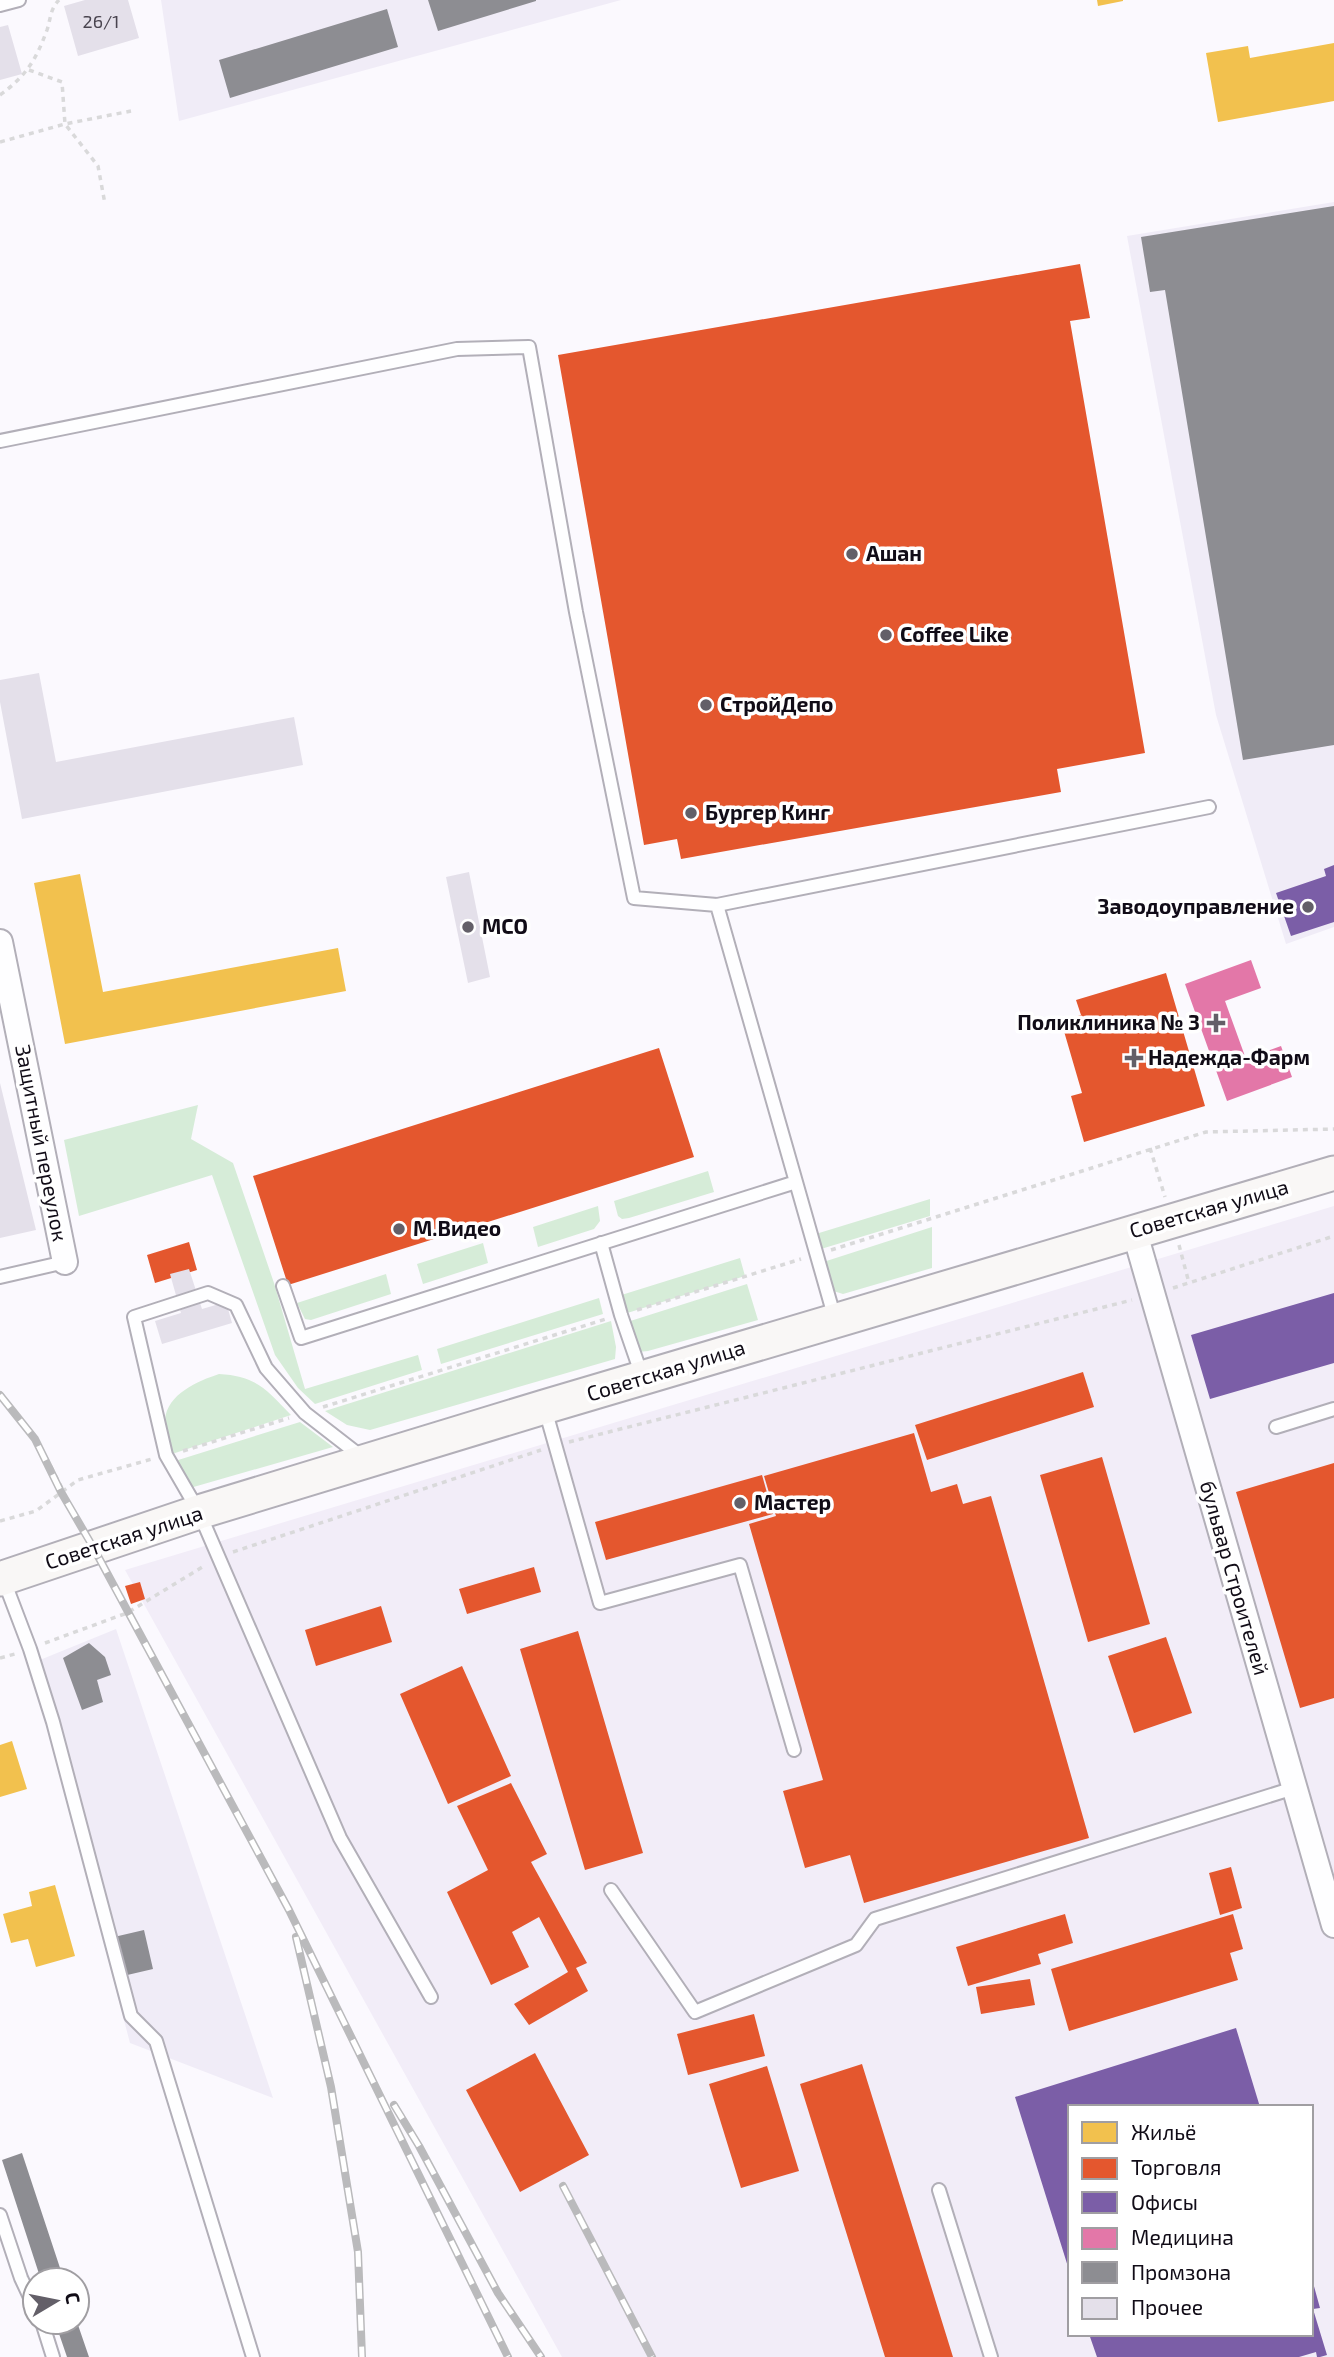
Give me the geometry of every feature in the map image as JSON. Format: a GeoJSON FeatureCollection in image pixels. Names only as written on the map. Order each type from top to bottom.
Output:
{"type":"FeatureCollection","features":[{"type":"Feature","properties":{"kind":"main road","name":"Советская улица"},"geometry":{"type":"LineString","coordinates":[[1,1578],[199,1512],[544,1407],[1334,1173]]}},
{"type":"Feature","properties":{"kind":"street","name":"Защитный переулок"},"geometry":{"type":"LineString","coordinates":[[0,942],[65,1262]]}},
{"type":"Feature","properties":{"kind":"street","name":"бульвар Строителей"},"geometry":{"type":"LineString","coordinates":[[1135,1230],[1333,1919]]}},
{"type":"Feature","properties":{"kind":"lane"},"geometry":{"type":"LineString","coordinates":[[0,5],[19,0]]}},
{"type":"Feature","properties":{"kind":"lane"},"geometry":{"type":"LineString","coordinates":[[0,441],[457,349],[529,347],[576,612],[634,898],[717,905],[1209,807]]}},
{"type":"Feature","properties":{"kind":"lane"},"geometry":{"type":"LineString","coordinates":[[717,905],[835,1320]]}},
{"type":"Feature","properties":{"kind":"lane"},"geometry":{"type":"LineString","coordinates":[[283,1286],[301,1338],[796,1182]]}},
{"type":"Feature","properties":{"kind":"lane"},"geometry":{"type":"LineString","coordinates":[[601,1243],[621,1315],[643,1379]]}},
{"type":"Feature","properties":{"kind":"lane"},"geometry":{"type":"LineString","coordinates":[[0,1277],[65,1262]]}},
{"type":"Feature","properties":{"kind":"lane"},"geometry":{"type":"LineString","coordinates":[[367,1461],[305,1413],[266,1368],[236,1305],[208,1293],[134,1317],[166,1455],[199,1512],[340,1838],[431,1997]]}},
{"type":"Feature","properties":{"kind":"lane"},"geometry":{"type":"LineString","coordinates":[[544,1407],[600,1603],[740,1565],[794,1750]]}},
{"type":"Feature","properties":{"kind":"lane"},"geometry":{"type":"LineString","coordinates":[[1276,1427],[1334,1409]]}},
{"type":"Feature","properties":{"kind":"lane"},"geometry":{"type":"LineString","coordinates":[[1,1578],[30,1649],[53,1722],[131,2016],[156,2041],[253,2357]]}},
{"type":"Feature","properties":{"kind":"lane"},"geometry":{"type":"LineString","coordinates":[[611,1890],[695,2012],[856,1945],[875,1919],[1294,1788]]}},
{"type":"Feature","properties":{"kind":"lane"},"geometry":{"type":"LineString","coordinates":[[939,2190],[991,2357]]}},
{"type":"Feature","properties":{"kind":"lane"},"geometry":{"type":"LineString","coordinates":[[0,2215],[21,2278]]}},
{"type":"Feature","properties":{"kind":"lane"},"geometry":{"type":"LineString","coordinates":[[46,2336],[52,2357]]}},
{"type":"Feature","properties":{"kind":"path"},"geometry":{"type":"LineString","coordinates":[[0,95],[29,70],[48,28],[52,6],[59,0]]}},
{"type":"Feature","properties":{"kind":"path"},"geometry":{"type":"LineString","coordinates":[[29,70],[62,82],[65,124],[98,166],[105,204]]}},
{"type":"Feature","properties":{"kind":"path"},"geometry":{"type":"LineString","coordinates":[[0,142],[65,124],[131,111]]}},
{"type":"Feature","properties":{"kind":"path"},"geometry":{"type":"LineString","coordinates":[[323,1406],[1206,1132],[1334,1129]]}},
{"type":"Feature","properties":{"kind":"path"},"geometry":{"type":"LineString","coordinates":[[0,1658],[127,1613],[218,1557],[556,1445],[1153,1294],[1334,1236]]}},
{"type":"Feature","properties":{"kind":"path"},"geometry":{"type":"LineString","coordinates":[[0,1392],[36,1438],[63,1490]]}},
{"type":"Feature","properties":{"kind":"shaded area"},"geometry":{"type":"Polygon","coordinates":[[[161,0],[621,0],[179,121],[161,0]]]}},
{"type":"Feature","properties":{"kind":"shaded area"},"geometry":{"type":"Polygon","coordinates":[[[1334,202],[1334,927],[1286,944],[1216,715],[1127,236],[1334,202]]]}},
{"type":"Feature","properties":{"kind":"shaded area"},"geometry":{"type":"Polygon","coordinates":[[[1334,1206],[1334,2357],[562,2357],[125,1570],[1334,1206]]]}},
{"type":"Feature","properties":{"kind":"shaded area"},"geometry":{"type":"Polygon","coordinates":[[[116,1629],[273,2098],[130,2043],[30,1664],[116,1629]]]}},
{"type":"Feature","properties":{"kind":"green space"},"geometry":{"type":"Polygon","coordinates":[[[198,1105],[191,1139],[233,1163],[274,1283],[305,1389],[418,1355],[422,1370],[315,1404],[298,1388],[275,1355],[212,1175],[79,1216],[64,1140],[198,1105]]]}},
{"type":"Feature","properties":{"kind":"green space"},"geometry":{"type":"Polygon","coordinates":[[[708,1171],[714,1192],[629,1218],[622,1219],[618,1216],[614,1201],[708,1171]]]}},
{"type":"Feature","properties":{"kind":"green space"},"geometry":{"type":"Polygon","coordinates":[[[930,1199],[930,1216],[811,1252],[819,1233],[930,1199]]]}},
{"type":"Feature","properties":{"kind":"green space"},"geometry":{"type":"Polygon","coordinates":[[[598,1206],[600,1221],[594,1229],[538,1247],[533,1227],[598,1206]]]}},
{"type":"Feature","properties":{"kind":"green space"},"geometry":{"type":"Polygon","coordinates":[[[932,1227],[932,1268],[843,1294],[827,1289],[814,1265],[932,1227]]]}},
{"type":"Feature","properties":{"kind":"green space"},"geometry":{"type":"Polygon","coordinates":[[[483,1243],[488,1263],[423,1284],[417,1264],[483,1243]]]}},
{"type":"Feature","properties":{"kind":"green space"},"geometry":{"type":"Polygon","coordinates":[[[740,1258],[745,1276],[621,1315],[615,1297],[740,1258]]]}},
{"type":"Feature","properties":{"kind":"green space"},"geometry":{"type":"Polygon","coordinates":[[[386,1274],[391,1294],[311,1320],[305,1319],[297,1303],[386,1274]]]}},
{"type":"Feature","properties":{"kind":"green space"},"geometry":{"type":"Polygon","coordinates":[[[747,1284],[758,1320],[638,1352],[624,1323],[747,1284]]]}},
{"type":"Feature","properties":{"kind":"green space"},"geometry":{"type":"Polygon","coordinates":[[[599,1298],[603,1314],[441,1364],[437,1349],[599,1298]]]}},
{"type":"Feature","properties":{"kind":"green space"},"geometry":{"type":"Polygon","coordinates":[[[611,1321],[616,1347],[615,1359],[370,1430],[347,1425],[325,1411],[611,1321]]]}},
{"type":"Feature","properties":{"kind":"green space"},"geometry":{"type":"Polygon","coordinates":[[[219,1374],[232,1375],[260,1386],[291,1415],[172,1454],[165,1424],[171,1403],[193,1385],[219,1374]]]}},
{"type":"Feature","properties":{"kind":"green space"},"geometry":{"type":"Polygon","coordinates":[[[300,1422],[333,1447],[190,1488],[175,1461],[300,1422]]]}},
{"type":"Feature","properties":{"kind":"building: Жильё"},"geometry":{"type":"Polygon","coordinates":[[[1097,0],[1123,0],[1123,1],[1098,6],[1097,0]]]}},
{"type":"Feature","properties":{"kind":"building: Жильё"},"geometry":{"type":"Polygon","coordinates":[[[1334,43],[1334,101],[1218,122],[1206,53],[1248,46],[1250,58],[1334,43]]]}},
{"type":"Feature","properties":{"kind":"building: Жильё"},"geometry":{"type":"Polygon","coordinates":[[[80,874],[103,992],[338,948],[346,991],[65,1044],[34,883],[80,874]]]}},
{"type":"Feature","properties":{"kind":"building: Жильё"},"geometry":{"type":"Polygon","coordinates":[[[12,1741],[27,1789],[0,1797],[0,1745],[12,1741]]]}},
{"type":"Feature","properties":{"kind":"building: Жильё"},"geometry":{"type":"Polygon","coordinates":[[[55,1885],[75,1956],[36,1967],[28,1939],[11,1943],[3,1914],[32,1906],[29,1892],[55,1885]]]}},
{"type":"Feature","properties":{"kind":"building: Торговля","name":"Ашан"},"geometry":{"type":"Polygon","coordinates":[[[1080,264],[1090,318],[1070,321],[1145,753],[1057,769],[1061,792],[681,859],[677,839],[644,845],[558,355],[1080,264]]]}},
{"type":"Feature","properties":{"kind":"building: Торговля"},"geometry":{"type":"Polygon","coordinates":[[[1166,973],[1205,1106],[1084,1142],[1071,1096],[1082,1093],[1061,1021],[1081,1015],[1076,1000],[1166,973]]]}},
{"type":"Feature","properties":{"kind":"building: Торговля"},"geometry":{"type":"Polygon","coordinates":[[[659,1048],[694,1157],[288,1285],[253,1176],[659,1048]]]}},
{"type":"Feature","properties":{"kind":"building: Торговля"},"geometry":{"type":"Polygon","coordinates":[[[189,1242],[197,1270],[155,1283],[147,1255],[189,1242]]]}},
{"type":"Feature","properties":{"kind":"building: Торговля"},"geometry":{"type":"Polygon","coordinates":[[[1083,1372],[1094,1407],[927,1460],[915,1425],[1083,1372]]]}},
{"type":"Feature","properties":{"kind":"building: Торговля"},"geometry":{"type":"Polygon","coordinates":[[[914,1433],[931,1492],[957,1484],[963,1504],[991,1496],[1089,1838],[864,1903],[850,1855],[805,1868],[783,1791],[823,1780],[749,1524],[776,1516],[764,1476],[914,1433]]]}},
{"type":"Feature","properties":{"kind":"building: Торговля"},"geometry":{"type":"Polygon","coordinates":[[[1102,1457],[1150,1624],[1088,1642],[1040,1475],[1102,1457]]]}},
{"type":"Feature","properties":{"kind":"building: Торговля"},"geometry":{"type":"Polygon","coordinates":[[[1334,1463],[1334,1698],[1300,1708],[1236,1492],[1334,1463]]]}},
{"type":"Feature","properties":{"kind":"building: Торговля"},"geometry":{"type":"Polygon","coordinates":[[[762,1475],[773,1514],[606,1560],[595,1522],[762,1475]]]}},
{"type":"Feature","properties":{"kind":"building: Торговля"},"geometry":{"type":"Polygon","coordinates":[[[534,1567],[541,1592],[467,1614],[459,1589],[534,1567]]]}},
{"type":"Feature","properties":{"kind":"building: Торговля"},"geometry":{"type":"Polygon","coordinates":[[[140,1582],[145,1599],[131,1604],[125,1586],[140,1582]]]}},
{"type":"Feature","properties":{"kind":"building: Торговля"},"geometry":{"type":"Polygon","coordinates":[[[381,1606],[392,1642],[316,1666],[305,1630],[381,1606]]]}},
{"type":"Feature","properties":{"kind":"building: Торговля"},"geometry":{"type":"Polygon","coordinates":[[[578,1631],[643,1853],[585,1870],[520,1649],[578,1631]]]}},
{"type":"Feature","properties":{"kind":"building: Торговля"},"geometry":{"type":"Polygon","coordinates":[[[1166,1637],[1192,1713],[1134,1733],[1108,1656],[1166,1637]]]}},
{"type":"Feature","properties":{"kind":"building: Торговля"},"geometry":{"type":"Polygon","coordinates":[[[462,1666],[511,1776],[448,1804],[400,1694],[462,1666]]]}},
{"type":"Feature","properties":{"kind":"building: Торговля"},"geometry":{"type":"Polygon","coordinates":[[[511,1783],[547,1854],[531,1862],[587,1963],[576,1968],[588,1991],[529,2025],[514,2004],[568,1972],[539,1917],[512,1932],[529,1967],[491,1985],[447,1892],[488,1870],[457,1806],[511,1783]]]}},
{"type":"Feature","properties":{"kind":"building: Торговля"},"geometry":{"type":"Polygon","coordinates":[[[1231,1867],[1242,1908],[1220,1915],[1209,1873],[1231,1867]]]}},
{"type":"Feature","properties":{"kind":"building: Торговля"},"geometry":{"type":"Polygon","coordinates":[[[1065,1914],[1073,1943],[1038,1954],[1041,1964],[968,1986],[956,1947],[1065,1914]]]}},
{"type":"Feature","properties":{"kind":"building: Торговля"},"geometry":{"type":"Polygon","coordinates":[[[1233,1914],[1243,1949],[1230,1953],[1238,1980],[1069,2031],[1051,1969],[1233,1914]]]}},
{"type":"Feature","properties":{"kind":"building: Торговля"},"geometry":{"type":"Polygon","coordinates":[[[1030,1979],[1035,2005],[981,2014],[976,1987],[1030,1979]]]}},
{"type":"Feature","properties":{"kind":"building: Торговля"},"geometry":{"type":"Polygon","coordinates":[[[754,2014],[765,2056],[688,2075],[677,2034],[754,2014]]]}},
{"type":"Feature","properties":{"kind":"building: Торговля"},"geometry":{"type":"Polygon","coordinates":[[[535,2053],[589,2155],[520,2192],[466,2090],[535,2053]]]}},
{"type":"Feature","properties":{"kind":"building: Торговля"},"geometry":{"type":"Polygon","coordinates":[[[862,2064],[953,2357],[885,2357],[800,2084],[862,2064]]]}},
{"type":"Feature","properties":{"kind":"building: Торговля"},"geometry":{"type":"Polygon","coordinates":[[[767,2066],[799,2171],[741,2188],[709,2084],[767,2066]]]}},
{"type":"Feature","properties":{"kind":"building: Офисы","name":"Заводоуправление"},"geometry":{"type":"Polygon","coordinates":[[[1334,865],[1334,922],[1291,936],[1276,893],[1326,876],[1324,869],[1334,865]]]}},
{"type":"Feature","properties":{"kind":"building: Офисы"},"geometry":{"type":"Polygon","coordinates":[[[1334,1293],[1334,1363],[1210,1399],[1191,1335],[1334,1293]]]}},
{"type":"Feature","properties":{"kind":"building: Офисы"},"geometry":{"type":"Polygon","coordinates":[[[1236,2028],[1259,2105],[1068,2105],[1068,2267],[1015,2097],[1236,2028]]]}},
{"type":"Feature","properties":{"kind":"building: Офисы"},"geometry":{"type":"Polygon","coordinates":[[[1313,2283],[1320,2308],[1313,2309],[1313,2283]]]}},
{"type":"Feature","properties":{"kind":"building: Офисы"},"geometry":{"type":"Polygon","coordinates":[[[1313,2309],[1327,2355],[1317,2357],[1316,2352],[1299,2357],[1097,2357],[1090,2336],[1313,2336],[1313,2309]]]}},
{"type":"Feature","properties":{"kind":"building: Медицина","name":"Поликлиника № 3"},"geometry":{"type":"Polygon","coordinates":[[[1251,960],[1261,988],[1225,1001],[1246,1059],[1281,1046],[1292,1077],[1227,1101],[1185,984],[1251,960]]]}},
{"type":"Feature","properties":{"kind":"building: Промзона"},"geometry":{"type":"Polygon","coordinates":[[[428,0],[536,0],[536,1],[438,31],[428,0]]]}},
{"type":"Feature","properties":{"kind":"building: Промзона"},"geometry":{"type":"Polygon","coordinates":[[[387,9],[398,47],[230,98],[219,60],[387,9]]]}},
{"type":"Feature","properties":{"kind":"building: Промзона"},"geometry":{"type":"Polygon","coordinates":[[[1334,206],[1334,745],[1243,760],[1165,290],[1150,292],[1141,237],[1334,206]]]}},
{"type":"Feature","properties":{"kind":"building: Промзона"},"geometry":{"type":"Polygon","coordinates":[[[89,1643],[105,1657],[111,1675],[97,1680],[103,1702],[82,1710],[63,1658],[89,1643]]]}},
{"type":"Feature","properties":{"kind":"building: Промзона"},"geometry":{"type":"Polygon","coordinates":[[[144,1930],[153,1969],[123,1976],[114,1937],[144,1930]]]}},
{"type":"Feature","properties":{"kind":"building: Промзона"},"geometry":{"type":"Polygon","coordinates":[[[22,2153],[59,2266],[36,2266],[2,2160],[22,2153]]]}},
{"type":"Feature","properties":{"kind":"building: Промзона"},"geometry":{"type":"Polygon","coordinates":[[[60,2336],[82,2336],[89,2357],[67,2357],[60,2336]]]}},
{"type":"Feature","properties":{"kind":"building: Прочее"},"geometry":{"type":"Polygon","coordinates":[[[85,0],[128,0],[139,38],[78,56],[64,6],[85,0]]]}},
{"type":"Feature","properties":{"kind":"building: Прочее"},"geometry":{"type":"Polygon","coordinates":[[[8,25],[22,74],[0,80],[0,27],[8,25]]]}},
{"type":"Feature","properties":{"kind":"building: Прочее"},"geometry":{"type":"Polygon","coordinates":[[[39,673],[56,762],[294,717],[303,765],[22,819],[0,702],[0,680],[39,673]]]}},
{"type":"Feature","properties":{"kind":"building: Прочее","name":"МСО"},"geometry":{"type":"Polygon","coordinates":[[[469,872],[490,977],[468,983],[446,877],[469,872]]]}},
{"type":"Feature","properties":{"kind":"building: Прочее"},"geometry":{"type":"Polygon","coordinates":[[[0,1083],[36,1230],[0,1238],[0,1083]]]}},
{"type":"Feature","properties":{"kind":"building: Прочее"},"geometry":{"type":"Polygon","coordinates":[[[189,1269],[202,1309],[226,1302],[232,1323],[162,1344],[155,1321],[181,1313],[170,1274],[189,1269]]]}},
{"type":"Feature","properties":{"kind":"railway"},"geometry":{"type":"LineString","coordinates":[[0,1395],[35,1439],[61,1492],[289,1910],[508,2357]]}},
{"type":"Feature","properties":{"kind":"railway"},"geometry":{"type":"LineString","coordinates":[[296,1937],[331,2087],[358,2252],[362,2357]]}},
{"type":"Feature","properties":{"kind":"railway"},"geometry":{"type":"LineString","coordinates":[[394,2105],[498,2293],[541,2357]]}},
{"type":"Feature","properties":{"kind":"railway"},"geometry":{"type":"LineString","coordinates":[[563,2186],[652,2357]]}},
{"type":"Feature","properties":{"kind":"place","name":"Ашан"},"geometry":{"type":"Point","coordinates":[852,554]}},
{"type":"Feature","properties":{"kind":"place","name":"Coffee Like"},"geometry":{"type":"Point","coordinates":[886,635]}},
{"type":"Feature","properties":{"kind":"place","name":"СтройДепо"},"geometry":{"type":"Point","coordinates":[706,705]}},
{"type":"Feature","properties":{"kind":"place","name":"Бургер Кинг"},"geometry":{"type":"Point","coordinates":[691,813]}},
{"type":"Feature","properties":{"kind":"place","name":"Заводоуправление"},"geometry":{"type":"Point","coordinates":[1308,907]}},
{"type":"Feature","properties":{"kind":"place","name":"МСО"},"geometry":{"type":"Point","coordinates":[468,927]}},
{"type":"Feature","properties":{"kind":"place","name":"Поликлиника № 3"},"geometry":{"type":"Point","coordinates":[1216,1023]}},
{"type":"Feature","properties":{"kind":"place","name":"Надежда-Фарм"},"geometry":{"type":"Point","coordinates":[1134,1058]}},
{"type":"Feature","properties":{"kind":"place","name":"М.Видео"},"geometry":{"type":"Point","coordinates":[399,1229]}},
{"type":"Feature","properties":{"kind":"place","name":"Мастер"},"geometry":{"type":"Point","coordinates":[740,1503]}}]}
